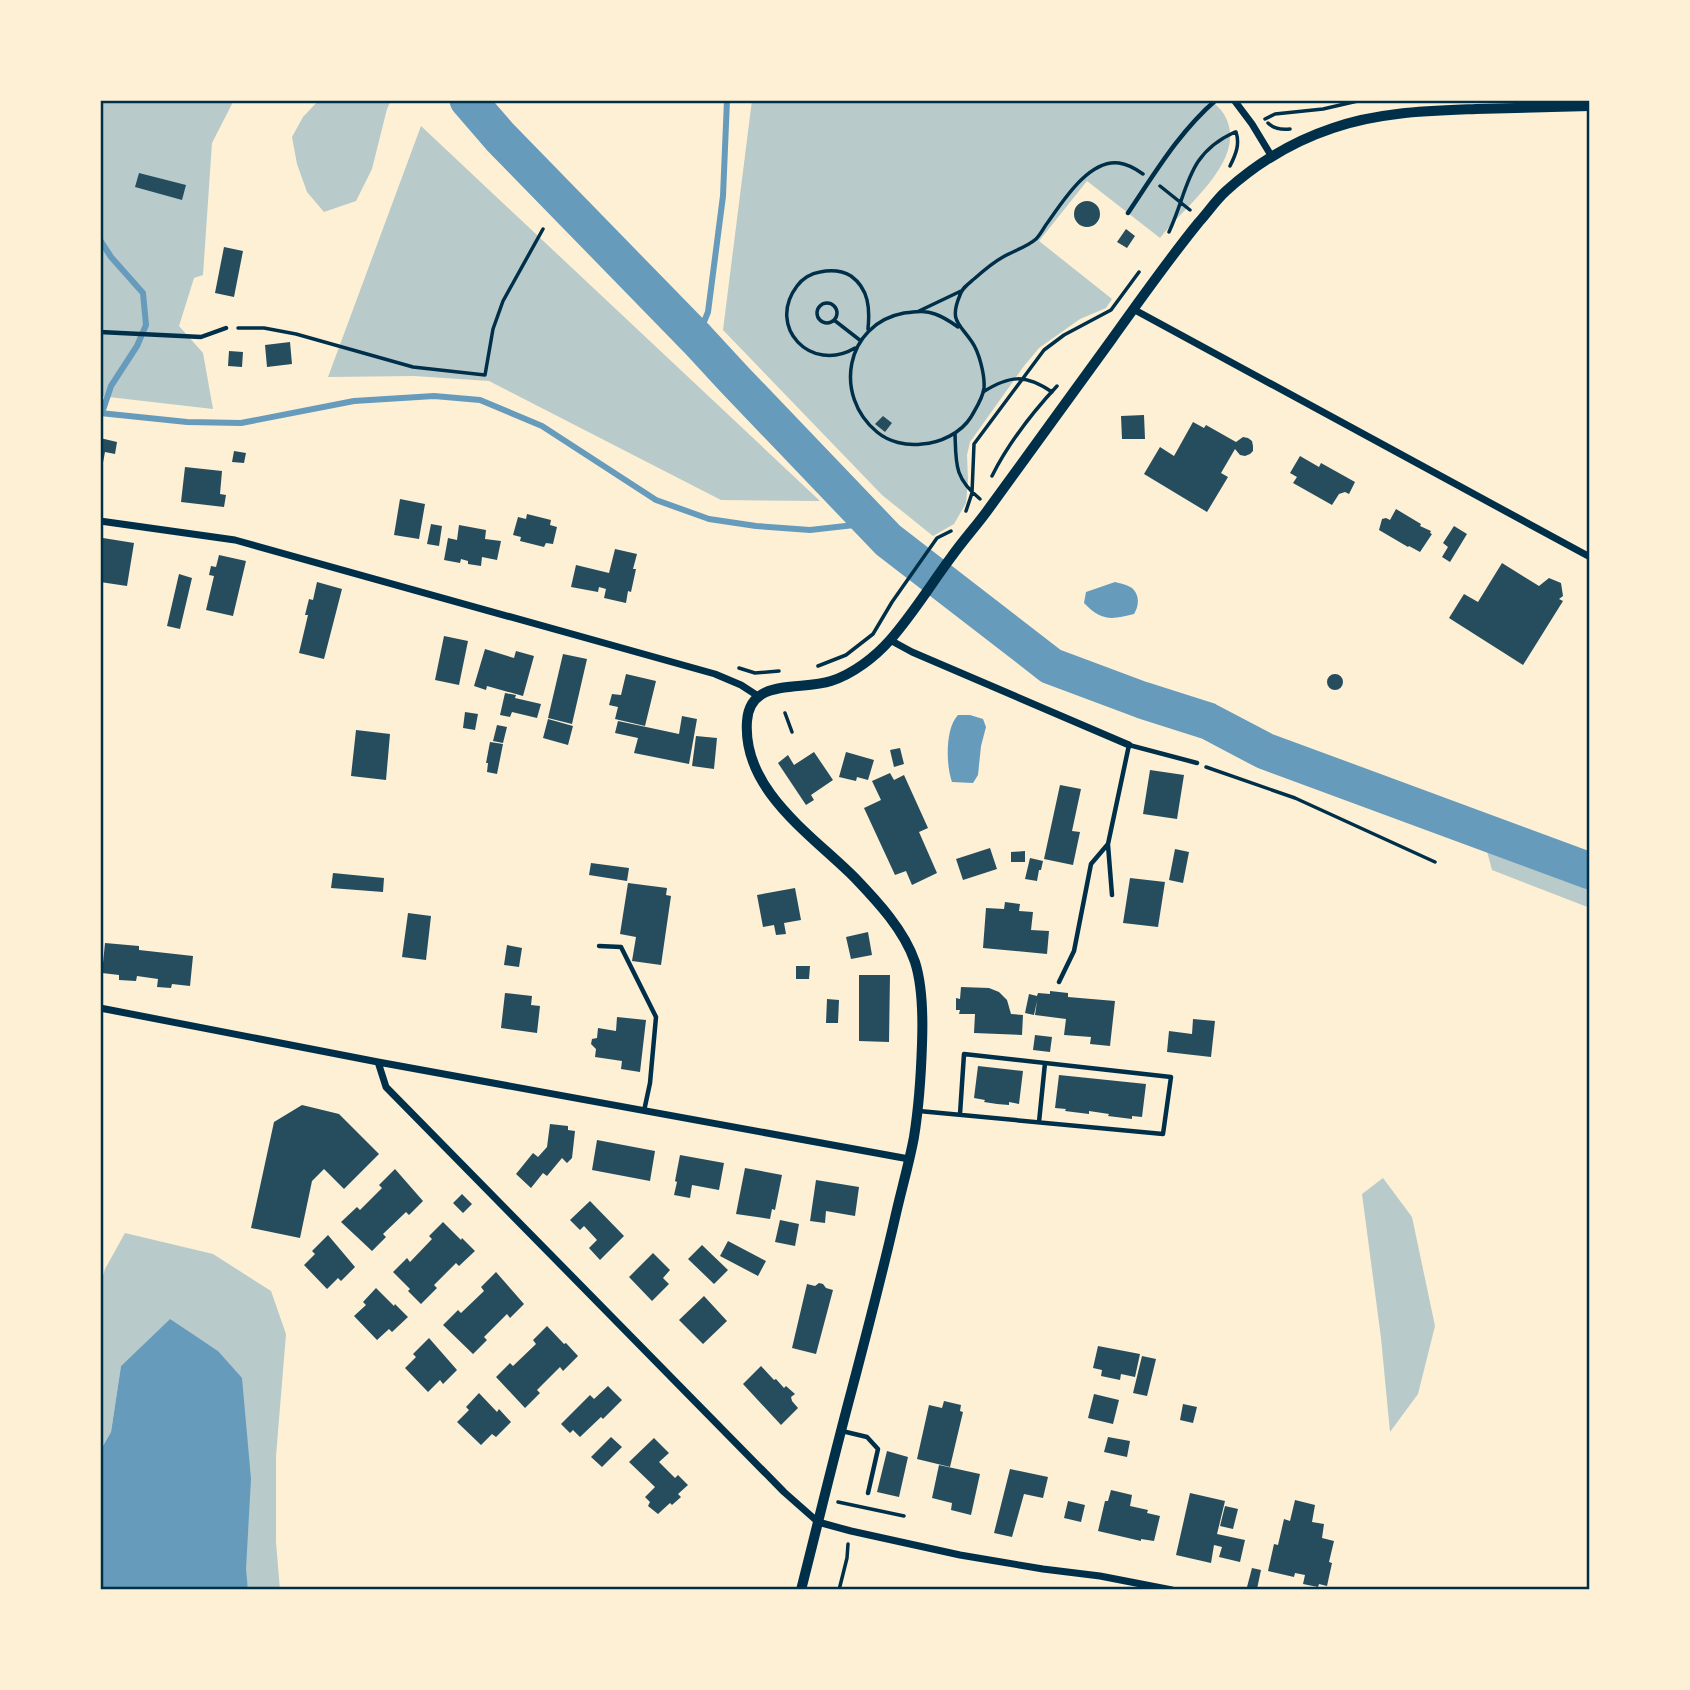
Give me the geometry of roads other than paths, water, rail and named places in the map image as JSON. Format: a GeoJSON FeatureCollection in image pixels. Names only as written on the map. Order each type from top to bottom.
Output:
{"type":"FeatureCollection","features":[{"type":"Feature","properties":{"kind":"street"},"geometry":{"type":"LineString","coordinates":[[1234,100],[1272,158]]}},
{"type":"Feature","properties":{"kind":"street"},"geometry":{"type":"LineString","coordinates":[[801,1590],[909,1159],[921,1084],[923,1020],[916,964],[905,940],[882,908],[855,878],[788,816],[772,796],[757,769],[748,740],[749,709],[758,696],[773,688],[809,686],[835,680],[862,664],[890,640],[1182,242],[1223,194],[1248,173],[1301,141],[1327,130],[1388,114],[1590,106]]}},
{"type":"Feature","properties":{"kind":"street"},"geometry":{"type":"LineString","coordinates":[[1133,309],[1590,556]]}},
{"type":"Feature","properties":{"kind":"street"},"geometry":{"type":"LineString","coordinates":[[100,521],[236,540],[715,674],[758,696]]}},
{"type":"Feature","properties":{"kind":"street"},"geometry":{"type":"LineString","coordinates":[[890,640],[912,652],[1129,745]]}},
{"type":"Feature","properties":{"kind":"street"},"geometry":{"type":"LineString","coordinates":[[100,1008],[909,1159]]}},
{"type":"Feature","properties":{"kind":"street"},"geometry":{"type":"LineString","coordinates":[[378,1062],[386,1087],[775,1483],[818,1522],[960,1555],[1172,1590]]}},
{"type":"Feature","properties":{"kind":"lane"},"geometry":{"type":"LineString","coordinates":[[1128,213],[1181,135],[1197,116],[1216,100]]}},
{"type":"Feature","properties":{"kind":"lane"},"geometry":{"type":"LineString","coordinates":[[100,332],[201,338],[226,328]]}},
{"type":"Feature","properties":{"kind":"lane"},"geometry":{"type":"LineString","coordinates":[[1112,895],[1108,844],[1129,745],[1197,763]]}},
{"type":"Feature","properties":{"kind":"lane"},"geometry":{"type":"LineString","coordinates":[[1059,982],[1074,951],[1091,864],[1108,844]]}},
{"type":"Feature","properties":{"kind":"lane"},"geometry":{"type":"LineString","coordinates":[[599,946],[621,947],[656,1017],[650,1083],[644,1111]]}},
{"type":"Feature","properties":{"kind":"lane"},"geometry":{"type":"LineString","coordinates":[[918,1111],[1163,1134],[1171,1077],[964,1054],[960,1114]]}},
{"type":"Feature","properties":{"kind":"lane"},"geometry":{"type":"LineString","coordinates":[[1038,1122],[1045,1063]]}},
{"type":"Feature","properties":{"kind":"lane"},"geometry":{"type":"LineString","coordinates":[[841,1431],[867,1437],[877,1449],[868,1493]]}},
{"type":"Feature","properties":{"kind":"water"},"geometry":{"type":"Polygon","coordinates":[[[1115,582],[1135,591],[1138,601],[1134,614],[1107,618],[1084,603],[1086,592],[1115,582]]]}},
{"type":"Feature","properties":{"kind":"water"},"geometry":{"type":"Polygon","coordinates":[[[958,715],[983,719],[986,727],[978,775],[973,783],[952,782],[950,775],[949,738],[958,715]]]}},
{"type":"Feature","properties":{"kind":"water"},"geometry":{"type":"Polygon","coordinates":[[[170,1319],[218,1351],[242,1378],[251,1479],[246,1569],[248,1590],[100,1590],[100,1451],[111,1432],[121,1366],[170,1319]]]}},
{"type":"Feature","properties":{"kind":"waterway"},"geometry":{"type":"LineString","coordinates":[[468,100],[500,137],[888,540],[1051,666],[1208,721],[1265,751],[1590,871]]}},
{"type":"Feature","properties":{"kind":"waterway"},"geometry":{"type":"LineString","coordinates":[[697,339],[708,312],[723,196],[727,100]]}},
{"type":"Feature","properties":{"kind":"waterway"},"geometry":{"type":"LineString","coordinates":[[100,240],[111,257],[143,293],[146,325],[137,346],[111,386],[102,413]]}},
{"type":"Feature","properties":{"kind":"waterway"},"geometry":{"type":"LineString","coordinates":[[100,413],[187,422],[241,423],[354,401],[434,396],[480,400],[542,426],[656,500],[709,519],[810,530],[872,523]]}}]}
